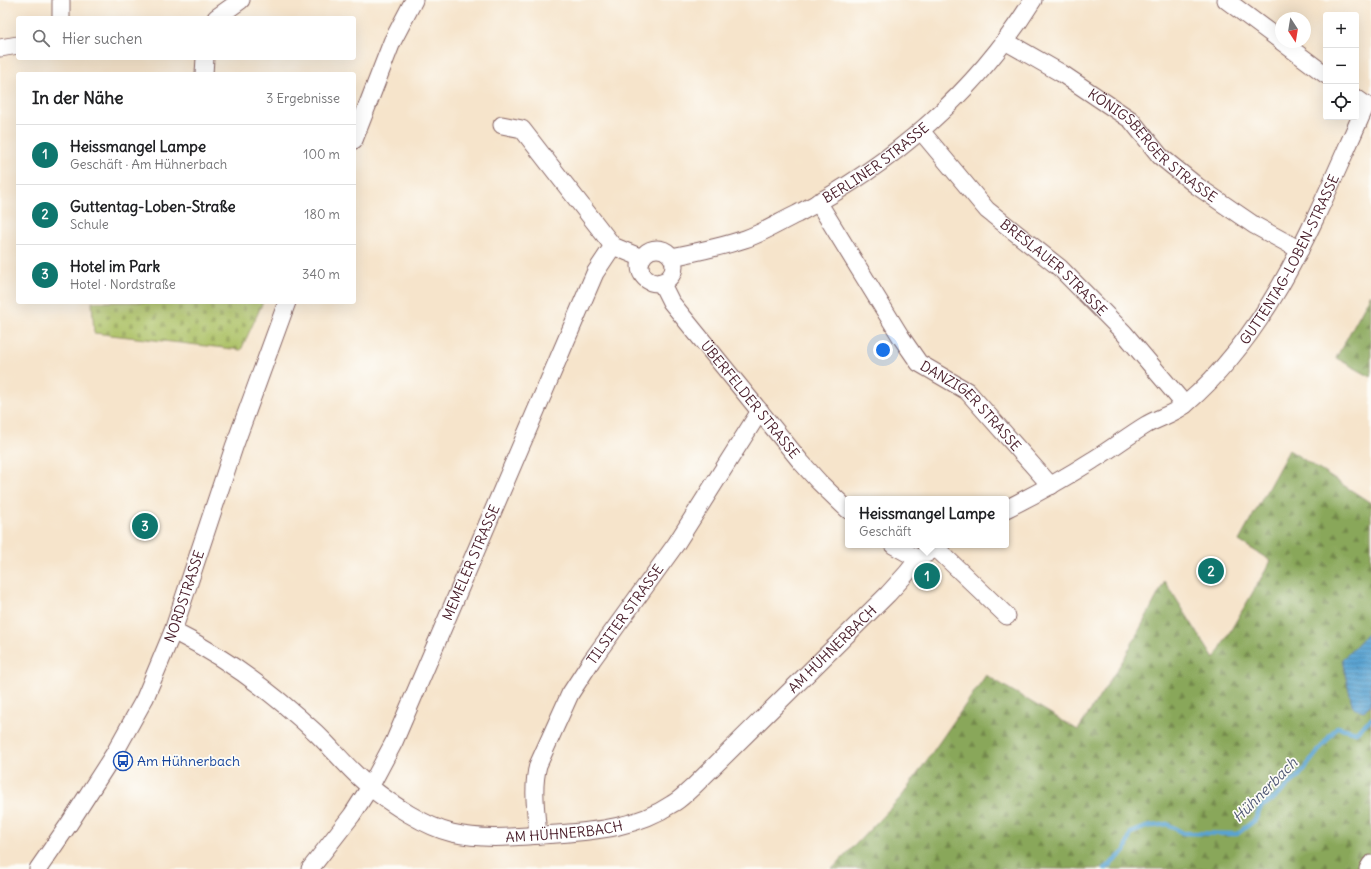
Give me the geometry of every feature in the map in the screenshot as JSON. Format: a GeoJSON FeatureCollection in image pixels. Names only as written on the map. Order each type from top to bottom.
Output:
{"type":"FeatureCollection","features":[{"type":"Feature","properties":{"kind":"street"},"geometry":{"type":"LineString","coordinates":[[61,0],[61,16]]}},
{"type":"Feature","properties":{"kind":"street"},"geometry":{"type":"LineString","coordinates":[[219,16],[241,0]]}},
{"type":"Feature","properties":{"kind":"street"},"geometry":{"type":"LineString","coordinates":[[356,135],[392,42],[414,0]]}},
{"type":"Feature","properties":{"kind":"street","name":"BERLINER STRASSE"},"geometry":{"type":"LineString","coordinates":[[672,257],[719,247],[746,239],[818,202],[860,177],[921,131],[956,99],[981,72],[1005,41],[1033,0]]}},
{"type":"Feature","properties":{"kind":"street"},"geometry":{"type":"LineString","coordinates":[[1226,0],[1275,37]]}},
{"type":"Feature","properties":{"kind":"street","name":"KÖNIGSBERGER STRASSE"},"geometry":{"type":"LineString","coordinates":[[1005,41],[1062,73],[1131,120],[1160,156],[1197,186],[1254,225],[1300,250]]}},
{"type":"Feature","properties":{"kind":"street"},"geometry":{"type":"LineString","coordinates":[[0,48],[16,45]]}},
{"type":"Feature","properties":{"kind":"street"},"geometry":{"type":"LineString","coordinates":[[1289,48],[1323,73]]}},
{"type":"Feature","properties":{"kind":"street"},"geometry":{"type":"LineString","coordinates":[[204,72],[205,60]]}},
{"type":"Feature","properties":{"kind":"street","name":"GUTTENTAG-LOBEN-STRASSE"},"geometry":{"type":"LineString","coordinates":[[1009,507],[1051,486],[1147,425],[1185,405],[1219,371],[1242,343],[1269,305],[1300,250],[1361,102]]}},
{"type":"Feature","properties":{"kind":"street"},"geometry":{"type":"LineString","coordinates":[[502,125],[522,128],[613,246],[642,258]]}},
{"type":"Feature","properties":{"kind":"street","name":"BRESLAUER STRASSE"},"geometry":{"type":"LineString","coordinates":[[921,131],[987,210],[1060,268],[1124,334],[1185,405]]}},
{"type":"Feature","properties":{"kind":"street","name":"DANZIGER STRASSE"},"geometry":{"type":"LineString","coordinates":[[818,202],[901,337],[919,363],[967,390],[1051,486]]}},
{"type":"Feature","properties":{"kind":"street","name":"MEMELER STRASSE"},"geometry":{"type":"LineString","coordinates":[[310,869],[352,815],[370,787],[394,742],[595,273],[613,246]]}},
{"type":"Feature","properties":{"kind":"street"},"geometry":{"type":"LineString","coordinates":[[657,249],[665,251],[672,257],[674,266],[672,274],[669,278],[661,282],[653,282],[646,278],[641,270],[642,258],[648,252],[657,249]]}},
{"type":"Feature","properties":{"kind":"street","name":"ÜBERFELDER STRASSE"},"geometry":{"type":"LineString","coordinates":[[661,282],[671,302],[818,482],[845,507]]}},
{"type":"Feature","properties":{"kind":"street","name":"NORDSTRASSE"},"geometry":{"type":"LineString","coordinates":[[38,869],[101,775],[145,698],[173,631],[234,447],[286,304]]}},
{"type":"Feature","properties":{"kind":"street","name":"TILSITER STRASSE"},"geometry":{"type":"LineString","coordinates":[[538,835],[534,788],[535,777],[538,765],[570,694],[592,660],[676,544],[760,411]]}},
{"type":"Feature","properties":{"kind":"street"},"geometry":{"type":"LineString","coordinates":[[898,548],[918,560],[935,548]]}},
{"type":"Feature","properties":{"kind":"street"},"geometry":{"type":"LineString","coordinates":[[940,548],[1007,616]]}},
{"type":"Feature","properties":{"kind":"street","name":"AM HÜHNERBACH"},"geometry":{"type":"LineString","coordinates":[[173,631],[204,648],[252,679],[315,732],[370,787],[421,821],[450,832],[480,838],[578,832],[624,825],[642,820],[674,803],[698,782],[809,673],[888,594],[918,560]]}},
{"type":"Feature","properties":{"kind":"street"},"geometry":{"type":"LineString","coordinates":[[1368,869],[1371,864]]}},
{"type":"Feature","properties":{"kind":"green space"},"geometry":{"type":"Polygon","coordinates":[[[1371,294],[1371,377],[1336,358],[1371,294]]]}},
{"type":"Feature","properties":{"kind":"green space"},"geometry":{"type":"Polygon","coordinates":[[[92,304],[262,304],[241,350],[94,333],[92,304]]]}},
{"type":"Feature","properties":{"kind":"green space"},"geometry":{"type":"Polygon","coordinates":[[[1289,450],[1371,503],[1371,869],[832,869],[902,796],[986,675],[1078,730],[1125,657],[1165,581],[1214,659],[1271,561],[1239,541],[1289,450]]]}},
{"type":"Feature","properties":{"kind":"water"},"geometry":{"type":"Polygon","coordinates":[[[1371,630],[1371,704],[1364,711],[1355,709],[1352,704],[1342,660],[1371,630]]]}},
{"type":"Feature","properties":{"kind":"waterway","name":"Hühnerbach"},"geometry":{"type":"LineString","coordinates":[[1105,869],[1125,851],[1131,833],[1146,827],[1167,824],[1183,833],[1237,834],[1255,820],[1261,807],[1272,800],[1298,777],[1337,727],[1356,732],[1371,719]]}},
{"type":"Feature","properties":{"kind":"place","name":"Hotel im Park"},"geometry":{"type":"Point","coordinates":[145,526]}},
{"type":"Feature","properties":{"kind":"place","name":"Guttentag-Loben-Straße"},"geometry":{"type":"Point","coordinates":[1211,571]}},
{"type":"Feature","properties":{"kind":"place","name":"Heissmangel Lampe"},"geometry":{"type":"Point","coordinates":[927,576]}},
{"type":"Feature","properties":{"kind":"place","name":"Am Hühnerbach"},"geometry":{"type":"Point","coordinates":[123,761]}}]}
